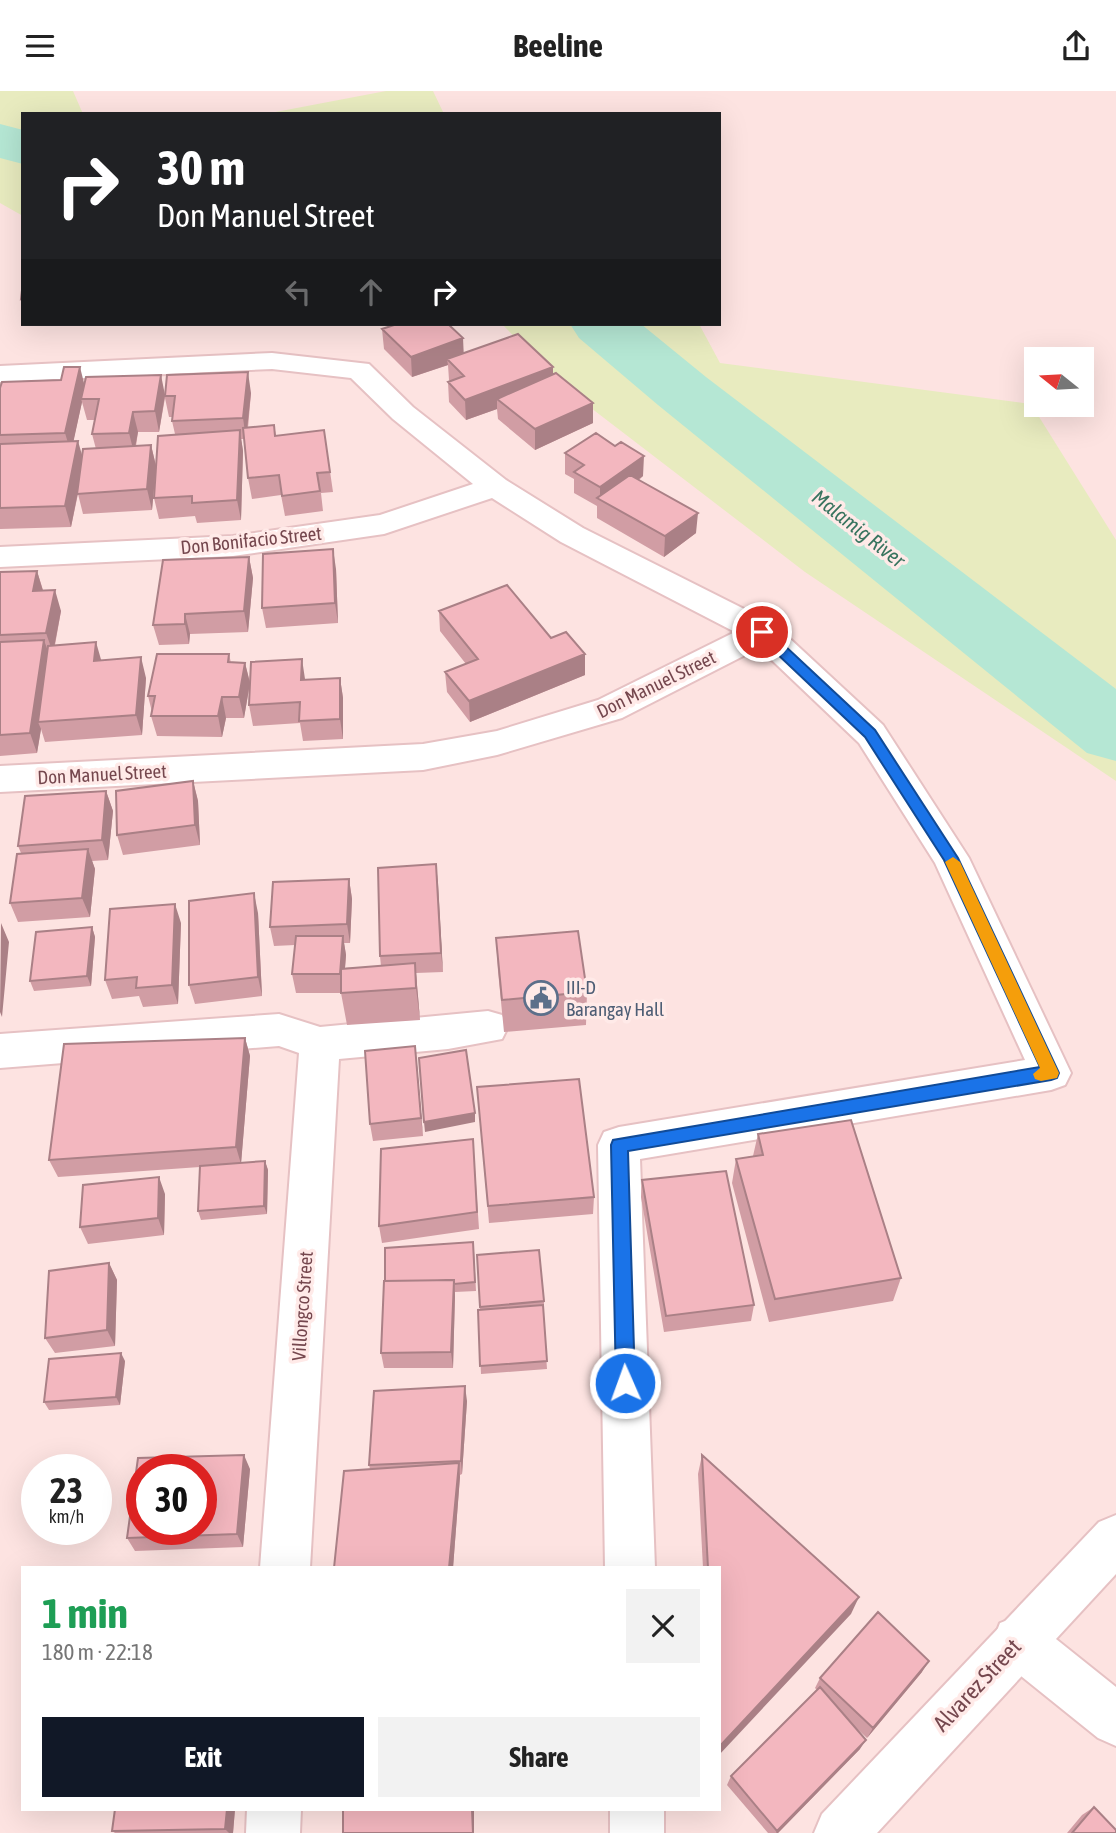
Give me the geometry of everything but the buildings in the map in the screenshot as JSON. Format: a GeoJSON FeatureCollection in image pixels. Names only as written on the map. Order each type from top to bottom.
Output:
{"type":"FeatureCollection","features":[{"type":"Feature","properties":{"kind":"street"},"geometry":{"type":"LineString","coordinates":[[0,374],[272,361],[359,370],[403,413],[495,487],[572,535],[762,632],[870,734],[951,858],[1051,1073],[619,1145],[630,1566]]}},
{"type":"Feature","properties":{"kind":"street","name":"Don Bonifacio Street"},"geometry":{"type":"LineString","coordinates":[[0,557],[233,545],[384,524],[495,487]]}},
{"type":"Feature","properties":{"kind":"street","name":"Don Manuel Street"},"geometry":{"type":"LineString","coordinates":[[0,779],[423,757],[497,743],[610,709],[762,632]]}},
{"type":"Feature","properties":{"kind":"street"},"geometry":{"type":"LineString","coordinates":[[0,1051],[279,1030],[320,1044],[488,1027]]}},
{"type":"Feature","properties":{"kind":"street","name":"Villongco Street"},"geometry":{"type":"LineString","coordinates":[[285,1566],[320,1044]]}},
{"type":"Feature","properties":{"kind":"street","name":"Alvarez Street"},"geometry":{"type":"LineString","coordinates":[[841,1833],[1116,1539]]}},
{"type":"Feature","properties":{"kind":"street"},"geometry":{"type":"LineString","coordinates":[[1018,1641],[1116,1720]]}},
{"type":"Feature","properties":{"kind":"street"},"geometry":{"type":"LineString","coordinates":[[273,1833],[274,1811]]}},
{"type":"Feature","properties":{"kind":"street"},"geometry":{"type":"LineString","coordinates":[[637,1811],[638,1833]]}},
{"type":"Feature","properties":{"kind":"green space"},"geometry":{"type":"Polygon","coordinates":[[[0,91],[73,91],[82,112],[21,112],[21,215],[0,203],[0,91]]]}},
{"type":"Feature","properties":{"kind":"green space"},"geometry":{"type":"Polygon","coordinates":[[[386,91],[433,91],[443,112],[276,112],[386,91]]]}},
{"type":"Feature","properties":{"kind":"green space"},"geometry":{"type":"Polygon","coordinates":[[[504,326],[700,326],[720,363],[1024,403],[1024,417],[1039,417],[1116,540],[1116,781],[805,572],[561,385],[504,326]]]}},
{"type":"Feature","properties":{"kind":"waterway","name":"Malamig River"},"geometry":{"type":"LineString","coordinates":[[0,141],[21,146]]}},
{"type":"Feature","properties":{"kind":"waterway","name":"Malamig River"},"geometry":{"type":"LineString","coordinates":[[604,326],[682,391],[1116,732]]}},
{"type":"Feature","properties":{"kind":"slow traffic"},"geometry":{"type":"LineString","coordinates":[[953,862],[1051,1073],[1041,1074]]}},
{"type":"Feature","properties":{"kind":"place","name":"III-D Barangay Hall"},"geometry":{"type":"Point","coordinates":[541,998]}},
{"type":"Feature","properties":{"kind":"route"},"geometry":{"type":"LineString","coordinates":[[625,1383],[619,1145],[1051,1073],[951,858],[870,734],[762,632]]}}]}
